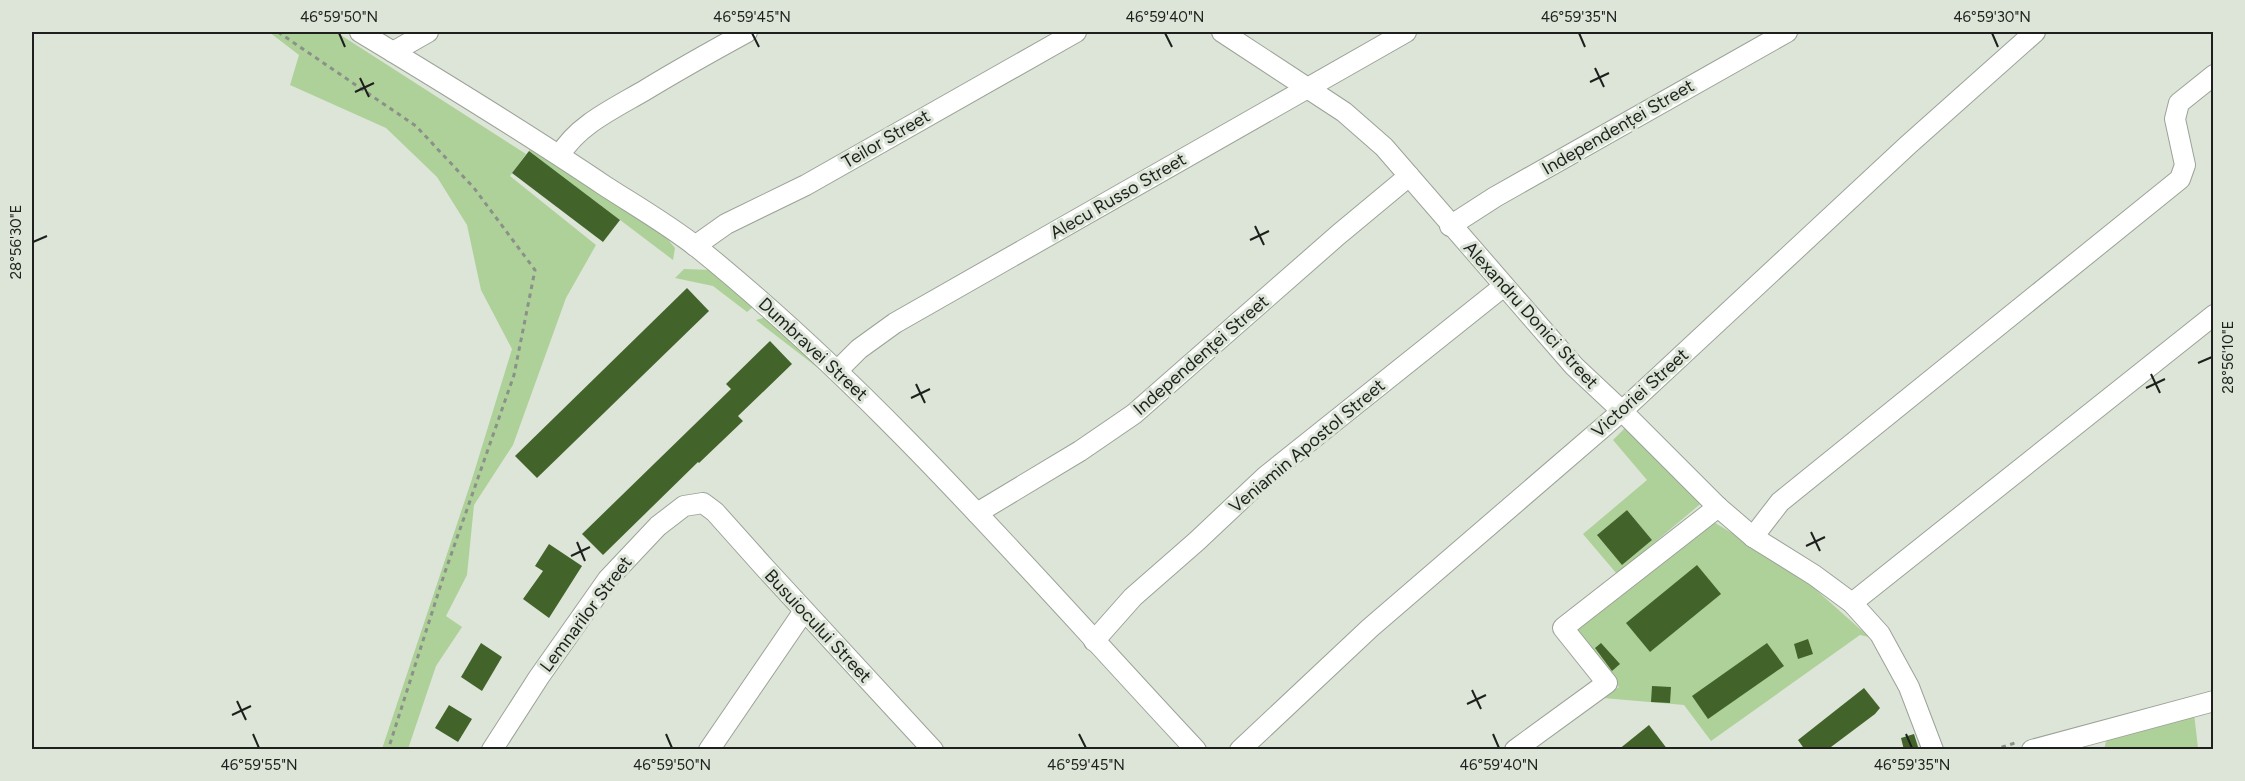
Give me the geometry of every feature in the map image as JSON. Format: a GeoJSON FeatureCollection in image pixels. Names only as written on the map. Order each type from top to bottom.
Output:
{"type":"FeatureCollection","features":[{"type":"Feature","properties":{"kind":"street","name":"Dumbravei Street"},"geometry":{"type":"LineString","coordinates":[[360,32],[560,155],[695,246],[838,370],[909,441],[1196,750]]}},
{"type":"Feature","properties":{"kind":"street"},"geometry":{"type":"LineString","coordinates":[[393,52],[428,32]]}},
{"type":"Feature","properties":{"kind":"street"},"geometry":{"type":"LineString","coordinates":[[560,155],[566,144],[577,134],[611,110],[747,32]]}},
{"type":"Feature","properties":{"kind":"street","name":"Teilor Street"},"geometry":{"type":"LineString","coordinates":[[695,246],[726,224],[806,185],[1076,32]]}},
{"type":"Feature","properties":{"kind":"street","name":"Alexandru Donici Street"},"geometry":{"type":"LineString","coordinates":[[1222,32],[1344,112],[1384,147],[1450,226],[1574,366],[1718,507],[1753,537],[1814,575],[1852,603],[1880,634],[1909,687],[1933,750]]}},
{"type":"Feature","properties":{"kind":"street","name":"Alecu Russo Street"},"geometry":{"type":"LineString","coordinates":[[838,370],[859,349],[895,323],[1406,32]]}},
{"type":"Feature","properties":{"kind":"street","name":"Independenței Street"},"geometry":{"type":"LineString","coordinates":[[1450,226],[1495,197],[1787,32]]}},
{"type":"Feature","properties":{"kind":"street","name":"Victoriei Street"},"geometry":{"type":"LineString","coordinates":[[1240,750],[1370,628],[1622,411],[1908,145],[2035,32]]}},
{"type":"Feature","properties":{"kind":"street"},"geometry":{"type":"LineString","coordinates":[[1753,537],[1780,502],[2180,179],[2185,165],[2175,119],[2179,103],[2214,75]]}},
{"type":"Feature","properties":{"kind":"street","name":"Independenţei Street"},"geometry":{"type":"LineString","coordinates":[[976,513],[1080,451],[1134,414],[1338,235],[1409,176]]}},
{"type":"Feature","properties":{"kind":"street","name":"Veniamin Apostol Street"},"geometry":{"type":"LineString","coordinates":[[1094,641],[1133,597],[1197,542],[1266,476],[1504,286]]}},
{"type":"Feature","properties":{"kind":"street"},"geometry":{"type":"LineString","coordinates":[[1852,603],[2214,315]]}},
{"type":"Feature","properties":{"kind":"street","name":"Busuiocului Street"},"geometry":{"type":"LineString","coordinates":[[703,503],[715,512],[925,747]]}},
{"type":"Feature","properties":{"kind":"street","name":"Lemnarilor Street"},"geometry":{"type":"LineString","coordinates":[[492,750],[539,677],[608,579],[658,526],[684,506],[703,503]]}},
{"type":"Feature","properties":{"kind":"street"},"geometry":{"type":"LineString","coordinates":[[1515,750],[1606,683],[1563,628],[1718,507]]}},
{"type":"Feature","properties":{"kind":"street"},"geometry":{"type":"LineString","coordinates":[[709,750],[804,611]]}},
{"type":"Feature","properties":{"kind":"street"},"geometry":{"type":"LineString","coordinates":[[2032,750],[2214,701]]}},
{"type":"Feature","properties":{"kind":"path"},"geometry":{"type":"LineString","coordinates":[[278,32],[416,126],[474,188],[534,270],[514,375],[444,575],[388,750]]}},
{"type":"Feature","properties":{"kind":"green space"},"geometry":{"type":"Polygon","coordinates":[[[269,32],[336,32],[526,154],[510,176],[596,245],[566,298],[513,445],[474,505],[467,575],[446,616],[462,627],[436,666],[408,749],[382,749],[472,479],[512,349],[481,290],[467,225],[437,177],[386,128],[290,85],[299,55],[269,32]]]}},
{"type":"Feature","properties":{"kind":"green space"},"geometry":{"type":"Polygon","coordinates":[[[532,145],[664,235],[675,248],[673,260],[529,151],[532,145]]]}},
{"type":"Feature","properties":{"kind":"green space"},"geometry":{"type":"Polygon","coordinates":[[[684,269],[712,270],[754,306],[747,312],[713,286],[675,278],[684,269]]]}},
{"type":"Feature","properties":{"kind":"green space"},"geometry":{"type":"Polygon","coordinates":[[[766,317],[821,365],[818,368],[756,320],[766,317]]]}},
{"type":"Feature","properties":{"kind":"green space"},"geometry":{"type":"Polygon","coordinates":[[[1628,425],[1704,501],[1617,574],[1583,534],[1647,480],[1613,440],[1628,425]],[[1627,510],[1598,534],[1652,540],[1627,510]]]}},
{"type":"Feature","properties":{"kind":"green space"},"geometry":{"type":"Polygon","coordinates":[[[1712,521],[1796,572],[1869,637],[1860,635],[1711,741],[1684,705],[1603,698],[1619,687],[1571,630],[1712,521]]]}},
{"type":"Feature","properties":{"kind":"green space"},"geometry":{"type":"Polygon","coordinates":[[[2194,713],[2198,748],[2104,750],[2107,737],[2194,713]]]}},
{"type":"Feature","properties":{"kind":"building"},"geometry":{"type":"Polygon","coordinates":[[[529,151],[620,220],[603,242],[512,173],[529,151]]]}},
{"type":"Feature","properties":{"kind":"building"},"geometry":{"type":"Polygon","coordinates":[[[687,288],[709,311],[537,478],[515,456],[687,288]]]}},
{"type":"Feature","properties":{"kind":"building"},"geometry":{"type":"Polygon","coordinates":[[[770,341],[792,364],[738,416],[743,421],[603,555],[582,534],[731,389],[726,384],[770,341]]]}},
{"type":"Feature","properties":{"kind":"building"},"geometry":{"type":"Polygon","coordinates":[[[1627,510],[1652,540],[1622,565],[1597,535],[1627,510]]]}},
{"type":"Feature","properties":{"kind":"building"},"geometry":{"type":"Polygon","coordinates":[[[549,544],[582,566],[549,618],[523,599],[543,571],[535,566],[549,544]]]}},
{"type":"Feature","properties":{"kind":"building"},"geometry":{"type":"Polygon","coordinates":[[[1697,565],[1721,594],[1650,652],[1626,623],[1697,565]]]}},
{"type":"Feature","properties":{"kind":"building"},"geometry":{"type":"Polygon","coordinates":[[[1808,639],[1813,654],[1798,659],[1794,644],[1808,639]]]}},
{"type":"Feature","properties":{"kind":"building"},"geometry":{"type":"Polygon","coordinates":[[[481,643],[502,657],[482,691],[461,677],[481,643]]]}},
{"type":"Feature","properties":{"kind":"building"},"geometry":{"type":"Polygon","coordinates":[[[1601,643],[1620,664],[1612,671],[1595,648],[1601,643]]]}},
{"type":"Feature","properties":{"kind":"building"},"geometry":{"type":"Polygon","coordinates":[[[1767,643],[1784,666],[1708,719],[1692,696],[1767,643]]]}},
{"type":"Feature","properties":{"kind":"building"},"geometry":{"type":"Polygon","coordinates":[[[1652,686],[1671,687],[1670,703],[1651,702],[1652,686]]]}},
{"type":"Feature","properties":{"kind":"building"},"geometry":{"type":"Polygon","coordinates":[[[1864,688],[1880,708],[1875,714],[1827,750],[1805,750],[1798,740],[1864,688]]]}},
{"type":"Feature","properties":{"kind":"building"},"geometry":{"type":"Polygon","coordinates":[[[449,705],[472,719],[458,742],[435,728],[449,705]]]}},
{"type":"Feature","properties":{"kind":"building"},"geometry":{"type":"Polygon","coordinates":[[[1649,725],[1668,750],[1618,750],[1649,725]]]}},
{"type":"Feature","properties":{"kind":"building"},"geometry":{"type":"Polygon","coordinates":[[[1914,734],[1919,750],[1904,750],[1901,738],[1914,734]]]}}]}
